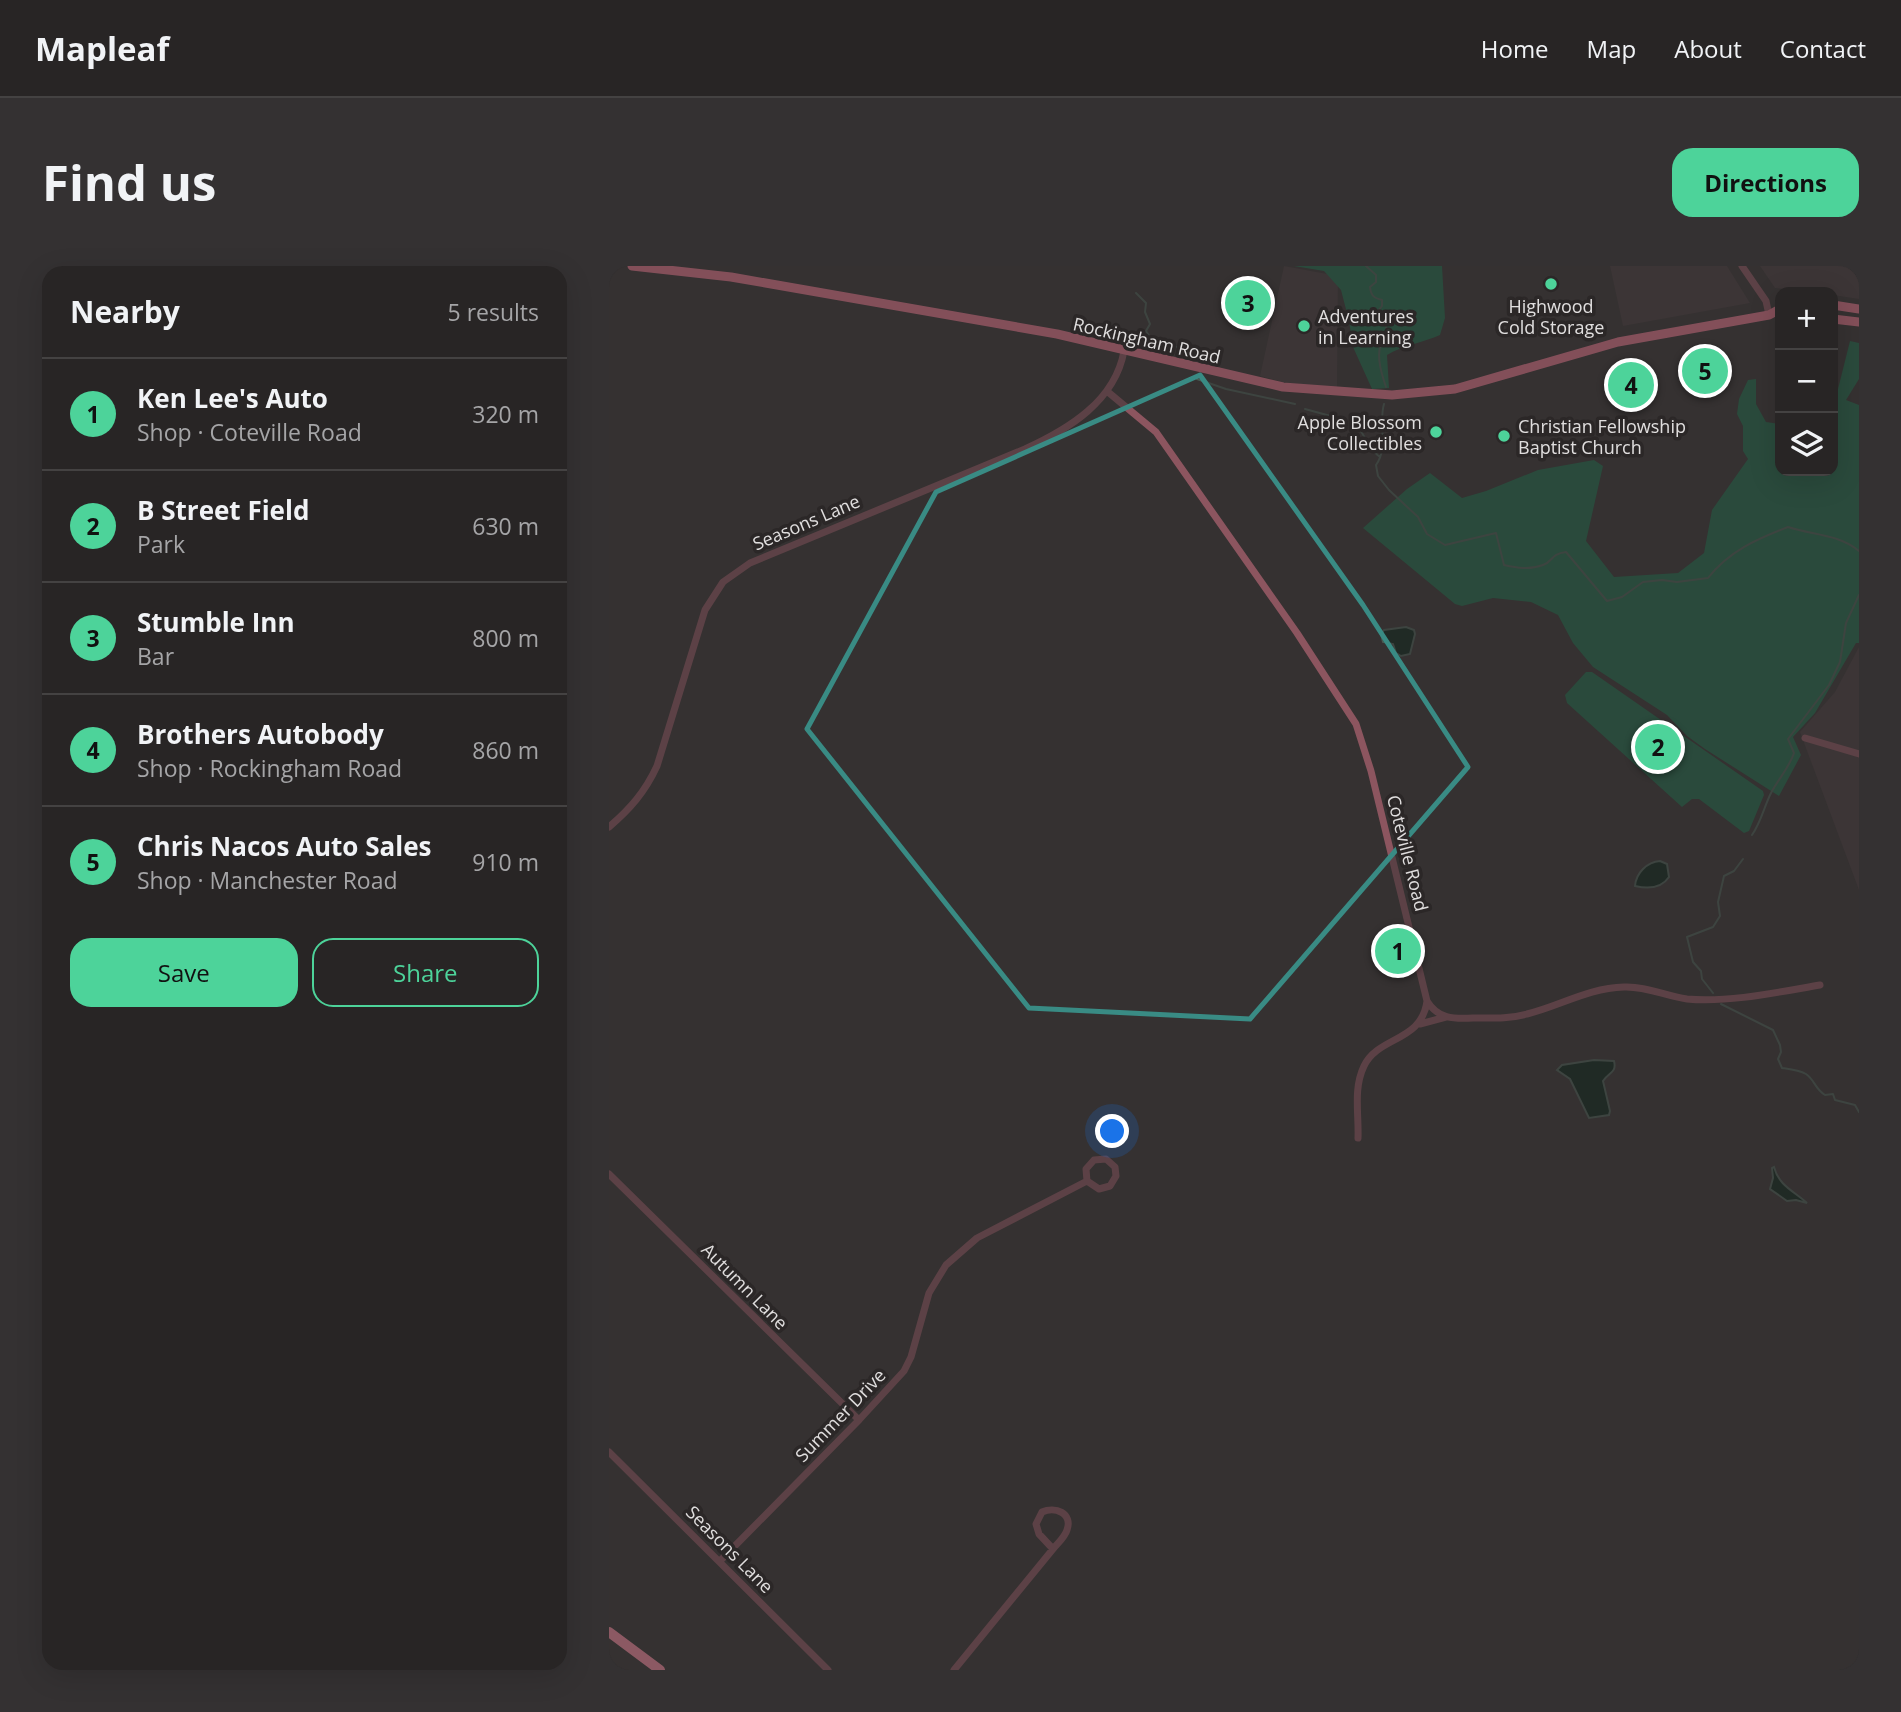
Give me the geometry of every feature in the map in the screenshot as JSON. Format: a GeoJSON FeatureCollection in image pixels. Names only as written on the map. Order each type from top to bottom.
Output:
{"type":"FeatureCollection","features":[{"type":"Feature","properties":{"kind":"highway"},"geometry":{"type":"LineString","coordinates":[[609,1632],[660,1670]]}},
{"type":"Feature","properties":{"kind":"main road","name":"Rockingham Road"},"geometry":{"type":"LineString","coordinates":[[632,266],[731,277],[1057,334],[1283,387],[1321,391],[1401,394],[1455,389],[1586,350],[1651,335],[1769,315]]}},
{"type":"Feature","properties":{"kind":"main road"},"geometry":{"type":"LineString","coordinates":[[1838,306],[1859,309]]}},
{"type":"Feature","properties":{"kind":"main road"},"geometry":{"type":"LineString","coordinates":[[1769,315],[1775,312]]}},
{"type":"Feature","properties":{"kind":"main road"},"geometry":{"type":"LineString","coordinates":[[1769,315],[1775,316]]}},
{"type":"Feature","properties":{"kind":"main road"},"geometry":{"type":"LineString","coordinates":[[1838,320],[1859,322]]}},
{"type":"Feature","properties":{"kind":"street"},"geometry":{"type":"LineString","coordinates":[[1742,266],[1766,301],[1769,315]]}},
{"type":"Feature","properties":{"kind":"street","name":"Seasons Lane"},"geometry":{"type":"LineString","coordinates":[[609,827],[631,808],[650,781],[699,625],[711,596],[723,582],[750,563],[1047,439],[1074,421],[1108,392],[1116,379],[1124,351]]}},
{"type":"Feature","properties":{"kind":"street","name":"Coteville Road"},"geometry":{"type":"LineString","coordinates":[[1108,392],[1156,432],[1297,633],[1356,724],[1371,771],[1427,1000]]}},
{"type":"Feature","properties":{"kind":"street"},"geometry":{"type":"LineString","coordinates":[[1805,738],[1859,754]]}},
{"type":"Feature","properties":{"kind":"street"},"geometry":{"type":"LineString","coordinates":[[1358,1138],[1357,1085],[1364,1066],[1375,1053],[1419,1025],[1446,1017],[1513,1017],[1529,1014],[1591,991],[1623,987],[1639,987],[1671,996],[1696,999],[1737,997],[1820,985]]}},
{"type":"Feature","properties":{"kind":"street"},"geometry":{"type":"LineString","coordinates":[[1427,1000],[1437,1014],[1446,1017]]}},
{"type":"Feature","properties":{"kind":"street"},"geometry":{"type":"LineString","coordinates":[[1419,1025],[1427,1000]]}},
{"type":"Feature","properties":{"kind":"street","name":"Summer Drive"},"geometry":{"type":"LineString","coordinates":[[1106,1159],[1115,1167],[1115,1179],[1107,1188],[1096,1188],[1087,1181],[1086,1169],[1094,1160],[1106,1159]]}},
{"type":"Feature","properties":{"kind":"street","name":"Autumn Lane"},"geometry":{"type":"LineString","coordinates":[[609,1174],[859,1420]]}},
{"type":"Feature","properties":{"kind":"street","name":"Summer Drive"},"geometry":{"type":"LineString","coordinates":[[720,1561],[894,1384],[906,1367],[916,1341],[929,1293],[946,1265],[977,1238],[1087,1181]]}},
{"type":"Feature","properties":{"kind":"street","name":"Seasons Lane"},"geometry":{"type":"LineString","coordinates":[[609,1452],[828,1670]]}},
{"type":"Feature","properties":{"kind":"street"},"geometry":{"type":"LineString","coordinates":[[954,1670],[1053,1549],[1066,1533],[1068,1523],[1064,1514],[1051,1509],[1040,1515],[1036,1524],[1039,1534],[1053,1549]]}},
{"type":"Feature","properties":{"kind":"highlighted area"},"geometry":{"type":"Polygon","coordinates":[[[1200,375],[1363,605],[1468,767],[1250,1019],[1029,1008],[807,729],[936,492],[1200,375]]]}},
{"type":"Feature","properties":{"kind":"shaded area","name":"Adventures in Learning"},"geometry":{"type":"Polygon","coordinates":[[[1284,266],[1338,276],[1337,388],[1282,382],[1260,376],[1284,266]]]}},
{"type":"Feature","properties":{"kind":"shaded area"},"geometry":{"type":"Polygon","coordinates":[[[1610,266],[1727,266],[1750,303],[1623,326],[1610,266]]]}},
{"type":"Feature","properties":{"kind":"shaded area"},"geometry":{"type":"Polygon","coordinates":[[[1760,266],[1859,266],[1859,299],[1838,296],[1838,287],[1775,288],[1760,266]]]}},
{"type":"Feature","properties":{"kind":"shaded area"},"geometry":{"type":"Polygon","coordinates":[[[1406,627],[1414,630],[1415,634],[1410,654],[1401,656],[1396,653],[1393,644],[1383,642],[1381,634],[1384,630],[1406,627]]]}},
{"type":"Feature","properties":{"kind":"shaded area"},"geometry":{"type":"Polygon","coordinates":[[[1859,647],[1859,890],[1800,732],[1835,692],[1859,647]]]}},
{"type":"Feature","properties":{"kind":"shaded area"},"geometry":{"type":"Polygon","coordinates":[[[1660,861],[1667,864],[1669,877],[1666,881],[1654,887],[1635,886],[1643,869],[1660,861]]]}},
{"type":"Feature","properties":{"kind":"shaded area"},"geometry":{"type":"Polygon","coordinates":[[[1594,1060],[1614,1061],[1614,1068],[1603,1081],[1609,1115],[1589,1118],[1570,1079],[1557,1070],[1562,1065],[1594,1060]]]}},
{"type":"Feature","properties":{"kind":"shaded area"},"geometry":{"type":"Polygon","coordinates":[[[1774,1167],[1783,1184],[1807,1203],[1787,1201],[1770,1189],[1774,1167]]]}},
{"type":"Feature","properties":{"kind":"green space"},"geometry":{"type":"Polygon","coordinates":[[[1294,266],[1442,266],[1445,318],[1440,335],[1387,355],[1389,388],[1372,389],[1353,347],[1341,290],[1324,271],[1294,266]]]}},
{"type":"Feature","properties":{"kind":"green space"},"geometry":{"type":"Polygon","coordinates":[[[1850,341],[1859,343],[1859,379],[1846,400],[1859,405],[1859,643],[1856,643],[1815,713],[1793,737],[1801,755],[1779,796],[1705,749],[1687,736],[1667,715],[1593,667],[1573,643],[1558,615],[1531,602],[1493,598],[1462,606],[1455,604],[1363,528],[1407,489],[1430,473],[1462,498],[1538,470],[1594,460],[1603,466],[1586,541],[1614,577],[1678,573],[1704,553],[1712,510],[1748,459],[1743,451],[1743,426],[1737,414],[1739,399],[1748,380],[1756,379],[1756,404],[1766,422],[1775,423],[1775,476],[1838,476],[1838,389],[1850,341]]]}},
{"type":"Feature","properties":{"kind":"green space"},"geometry":{"type":"Polygon","coordinates":[[[1586,672],[1592,672],[1763,791],[1764,795],[1749,831],[1744,833],[1699,799],[1692,799],[1682,807],[1567,703],[1565,695],[1586,672]]]}},
{"type":"Feature","properties":{"kind":"waterway"},"geometry":{"type":"LineString","coordinates":[[1366,266],[1376,275],[1376,282],[1370,287],[1371,293],[1382,300],[1378,311],[1388,320],[1386,327],[1389,332],[1379,352],[1386,387]]}},
{"type":"Feature","properties":{"kind":"waterway"},"geometry":{"type":"LineString","coordinates":[[1136,293],[1146,303],[1145,312],[1150,324],[1146,331],[1154,343],[1172,344],[1185,353]]}},
{"type":"Feature","properties":{"kind":"waterway"},"geometry":{"type":"LineString","coordinates":[[1197,379],[1226,389],[1295,404]]}},
{"type":"Feature","properties":{"kind":"waterway"},"geometry":{"type":"LineString","coordinates":[[1384,404],[1382,451],[1376,465],[1378,476],[1418,517],[1427,534],[1445,545],[1496,533],[1504,565],[1519,568],[1543,565],[1557,554],[1566,552],[1607,601],[1622,597],[1643,582],[1708,578],[1734,553],[1788,527],[1843,541],[1859,551]]}},
{"type":"Feature","properties":{"kind":"waterway"},"geometry":{"type":"LineString","coordinates":[[1305,409],[1338,418]]}},
{"type":"Feature","properties":{"kind":"waterway"},"geometry":{"type":"LineString","coordinates":[[1351,420],[1380,457]]}},
{"type":"Feature","properties":{"kind":"waterway"},"geometry":{"type":"LineString","coordinates":[[1752,835],[1771,793],[1794,753],[1788,739],[1829,685],[1840,662],[1846,623],[1859,595]]}},
{"type":"Feature","properties":{"kind":"waterway"},"geometry":{"type":"LineString","coordinates":[[1713,993],[1693,962],[1687,937],[1713,927],[1720,916],[1718,902],[1724,876],[1734,871],[1743,859]]}},
{"type":"Feature","properties":{"kind":"waterway"},"geometry":{"type":"LineString","coordinates":[[1721,1004],[1773,1030],[1780,1045],[1778,1059],[1782,1068],[1806,1074],[1825,1095],[1833,1094],[1835,1100],[1855,1105],[1859,1112]]}},
{"type":"Feature","properties":{"kind":"place","name":"Highwood Cold Storage"},"geometry":{"type":"Point","coordinates":[1551,284]}},
{"type":"Feature","properties":{"kind":"place","name":"Stumble Inn"},"geometry":{"type":"Point","coordinates":[1248,303]}},
{"type":"Feature","properties":{"kind":"place","name":"Adventures in Learning"},"geometry":{"type":"Point","coordinates":[1304,326]}},
{"type":"Feature","properties":{"kind":"place","name":"Chris Nacos Auto Sales"},"geometry":{"type":"Point","coordinates":[1705,371]}},
{"type":"Feature","properties":{"kind":"place","name":"Brothers Autobody"},"geometry":{"type":"Point","coordinates":[1631,385]}},
{"type":"Feature","properties":{"kind":"place","name":"Apple Blossom Collectibles"},"geometry":{"type":"Point","coordinates":[1436,432]}},
{"type":"Feature","properties":{"kind":"place","name":"Christian Fellowship Baptist Church"},"geometry":{"type":"Point","coordinates":[1504,436]}},
{"type":"Feature","properties":{"kind":"place","name":"B Street Field"},"geometry":{"type":"Point","coordinates":[1658,747]}},
{"type":"Feature","properties":{"kind":"place","name":"Ken Lee's Auto"},"geometry":{"type":"Point","coordinates":[1398,951]}}]}
